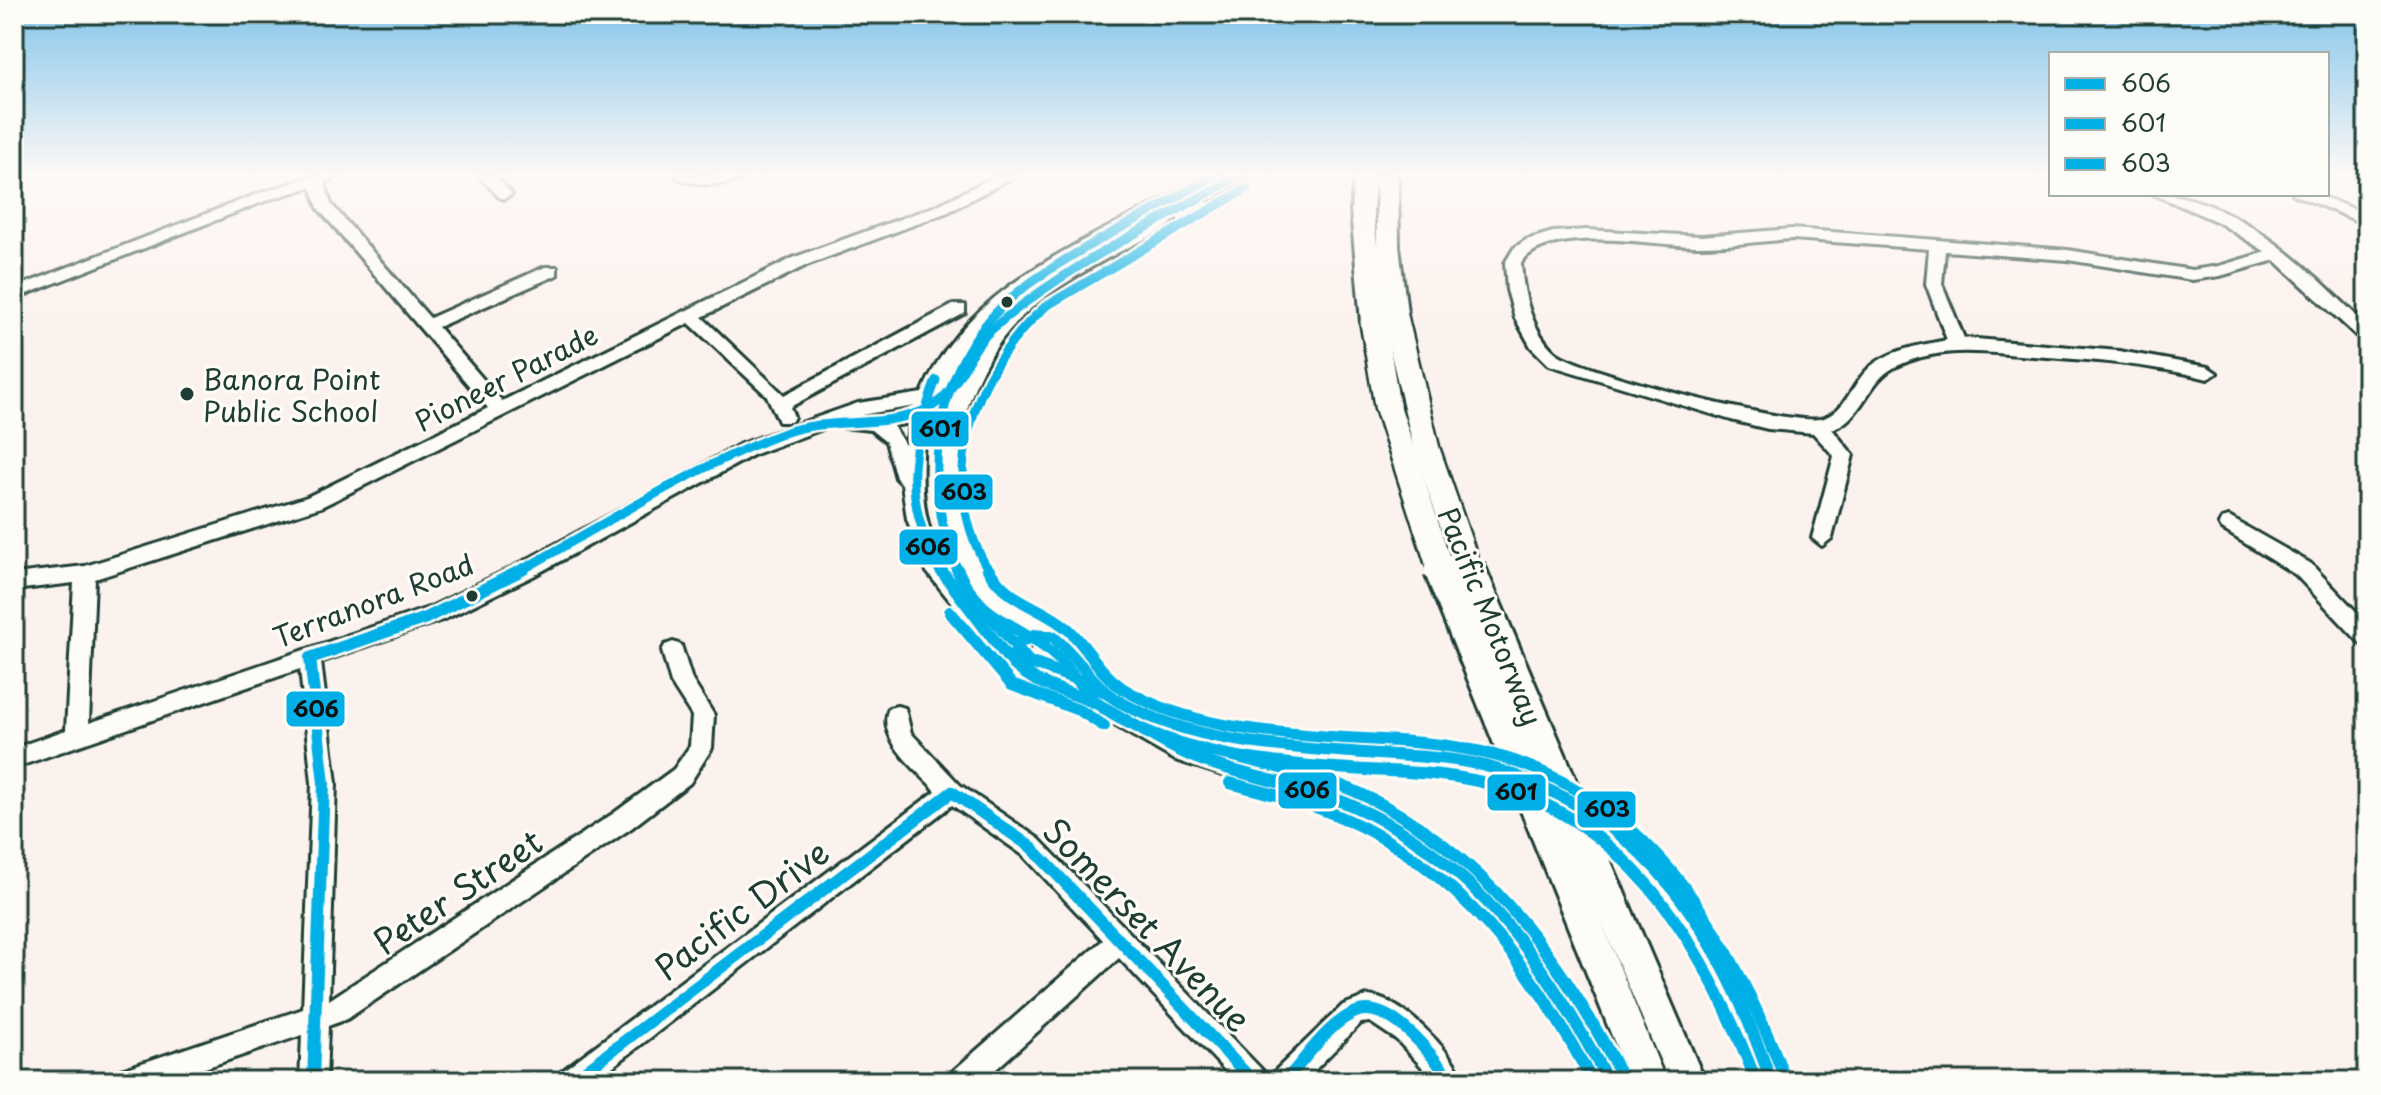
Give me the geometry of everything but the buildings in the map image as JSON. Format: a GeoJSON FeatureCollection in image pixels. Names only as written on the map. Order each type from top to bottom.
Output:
{"type":"FeatureCollection","features":[{"type":"Feature","properties":{"kind":"highway","name":"Pacific Motorway"},"geometry":{"type":"LineString","coordinates":[[1365,227],[1384,322],[1415,407],[1439,491],[1488,617],[1687,1081]]}},
{"type":"Feature","properties":{"kind":"highway","name":"Pacific Motorway"},"geometry":{"type":"LineString","coordinates":[[1388,227],[1384,322],[1387,405],[1454,606],[1648,1081]]}},
{"type":"Feature","properties":{"kind":"street"},"geometry":{"type":"LineString","coordinates":[[14,294],[185,227]]}},
{"type":"Feature","properties":{"kind":"street"},"geometry":{"type":"LineString","coordinates":[[343,227],[500,411]]}},
{"type":"Feature","properties":{"kind":"street","name":"Pioneer Parade"},"geometry":{"type":"LineString","coordinates":[[14,582],[85,574],[314,502],[835,246],[892,227]]}},
{"type":"Feature","properties":{"kind":"street"},"geometry":{"type":"LineString","coordinates":[[912,501],[911,473],[928,405],[959,343],[1003,299],[1062,261],[1124,227]]}},
{"type":"Feature","properties":{"kind":"street"},"geometry":{"type":"LineString","coordinates":[[928,405],[944,397],[977,344],[1057,282],[1151,227]]}},
{"type":"Feature","properties":{"kind":"street"},"geometry":{"type":"LineString","coordinates":[[2243,227],[2281,253],[2367,336]]}},
{"type":"Feature","properties":{"kind":"street"},"geometry":{"type":"LineString","coordinates":[[2208,373],[2165,360],[1957,344],[1906,356],[1882,366],[1868,379],[1848,412],[1819,427],[1771,423],[1555,361],[1541,352],[1533,339],[1513,272],[1520,252],[1544,239],[1602,235],[1701,241],[1792,234],[2068,255],[2192,275],[2220,271],[2281,253]]}},
{"type":"Feature","properties":{"kind":"street"},"geometry":{"type":"LineString","coordinates":[[1938,245],[1934,284],[1957,344]]}},
{"type":"Feature","properties":{"kind":"street"},"geometry":{"type":"LineString","coordinates":[[428,325],[551,271]]}},
{"type":"Feature","properties":{"kind":"street"},"geometry":{"type":"LineString","coordinates":[[781,404],[959,309]]}},
{"type":"Feature","properties":{"kind":"street"},"geometry":{"type":"LineString","coordinates":[[691,316],[772,391],[781,404],[787,432]]}},
{"type":"Feature","properties":{"kind":"street"},"geometry":{"type":"LineString","coordinates":[[1013,316],[973,372],[960,400],[952,430],[948,496],[970,564],[993,598],[1009,613],[1058,641],[1099,688],[1132,707],[1180,726],[1279,749],[1420,757],[1480,765],[1542,787],[1568,800],[1639,853],[1698,921],[1739,994],[1771,1081]]}},
{"type":"Feature","properties":{"kind":"street"},"geometry":{"type":"LineString","coordinates":[[928,405],[952,430]]}},
{"type":"Feature","properties":{"kind":"street","name":"Terranora Road"},"geometry":{"type":"LineString","coordinates":[[823,422],[864,422],[928,405]]}},
{"type":"Feature","properties":{"kind":"street","name":"Terranora Road"},"geometry":{"type":"LineString","coordinates":[[14,758],[310,658],[460,603],[719,463],[787,432],[870,406],[928,405]]}},
{"type":"Feature","properties":{"kind":"street"},"geometry":{"type":"LineString","coordinates":[[864,422],[883,427],[892,436],[928,554],[944,580],[1020,671],[1087,698],[1139,732],[1180,752],[1355,807],[1393,826],[1435,853],[1478,890],[1517,931],[1584,1028],[1608,1081]]}},
{"type":"Feature","properties":{"kind":"street"},"geometry":{"type":"LineString","coordinates":[[1819,427],[1844,455],[1822,538]]}},
{"type":"Feature","properties":{"kind":"street"},"geometry":{"type":"LineString","coordinates":[[2229,524],[2303,569],[2367,637]]}},
{"type":"Feature","properties":{"kind":"street"},"geometry":{"type":"LineString","coordinates":[[77,736],[85,574]]}},
{"type":"Feature","properties":{"kind":"street"},"geometry":{"type":"LineString","coordinates":[[1038,634],[1058,641],[1065,658],[1057,671],[1042,678],[1020,671],[1012,654],[1023,639],[1038,634]]}},
{"type":"Feature","properties":{"kind":"street","name":"Peter Street"},"geometry":{"type":"LineString","coordinates":[[127,1081],[316,1020],[363,995],[622,821],[682,776],[701,748],[703,715],[682,683],[673,651]]}},
{"type":"Feature","properties":{"kind":"street"},"geometry":{"type":"LineString","coordinates":[[310,658],[324,783],[313,1081]]}},
{"type":"Feature","properties":{"kind":"street","name":"Somerset Avenue"},"geometry":{"type":"LineString","coordinates":[[897,715],[901,737],[952,792],[1031,847],[1253,1081]]}},
{"type":"Feature","properties":{"kind":"street","name":"Pacific Drive"},"geometry":{"type":"LineString","coordinates":[[572,1081],[952,792]]}},
{"type":"Feature","properties":{"kind":"street"},"geometry":{"type":"LineString","coordinates":[[963,1081],[1120,941]]}},
{"type":"Feature","properties":{"kind":"street"},"geometry":{"type":"LineString","coordinates":[[1285,1081],[1352,1014],[1364,1008],[1385,1015],[1444,1069],[1451,1081]]}},
{"type":"Feature","properties":{"kind":"transit line","name":"601"},"geometry":{"type":"LineString","coordinates":[[1126,227],[1059,265],[1007,302],[979,334],[958,371],[943,412],[936,454],[936,497],[944,539],[961,578],[994,618],[1052,653],[1092,701],[1143,730],[1202,749],[1253,759],[1473,781],[1531,798],[1558,811],[1595,835],[1627,863],[1656,894],[1681,928],[1723,1002],[1756,1081]]}},
{"type":"Feature","properties":{"kind":"transit line","name":"606"},"geometry":{"type":"LineString","coordinates":[[313,1081],[324,783],[310,658],[445,610],[662,491],[743,450],[785,433],[820,424],[894,418],[928,409],[946,394],[975,348],[992,329],[1081,268],[1149,227]]}},
{"type":"Feature","properties":{"kind":"transit line","name":"603"},"geometry":{"type":"LineString","coordinates":[[1180,227],[1046,306],[1011,340],[985,382],[968,428],[963,477],[970,528],[992,576],[1016,600],[1062,625],[1111,680],[1150,702],[1201,720],[1255,730],[1472,750],[1523,764],[1572,786],[1611,812],[1646,842],[1677,875],[1728,950],[1749,990],[1784,1076]]}},
{"type":"Feature","properties":{"kind":"transit line","name":"606"},"geometry":{"type":"LineString","coordinates":[[936,380],[922,417],[914,451],[912,482],[916,512],[925,540],[959,598],[1014,664],[1036,680]]}},
{"type":"Feature","properties":{"kind":"transit line","name":"603"},"geometry":{"type":"LineString","coordinates":[[972,594],[1029,662],[1093,685],[1120,702]]}},
{"type":"Feature","properties":{"kind":"transit line","name":"601"},"geometry":{"type":"LineString","coordinates":[[950,612],[1012,685],[1081,711],[1104,726]]}},
{"type":"Feature","properties":{"kind":"transit line","name":"606"},"geometry":{"type":"LineString","coordinates":[[1608,1081],[1586,1038],[1534,957],[1472,885],[1436,854],[1397,828],[1353,806],[1196,758],[1094,702],[1044,685],[1022,673],[1013,664],[1017,644],[1034,635],[1053,637],[1088,678],[1111,696],[1146,714],[1190,729],[1261,744],[1442,759],[1486,766],[1528,780],[1568,800],[1605,824],[1639,853],[1698,920],[1736,988],[1771,1081]]}},
{"type":"Feature","properties":{"kind":"transit line","name":"603"},"geometry":{"type":"LineString","coordinates":[[1238,757],[1360,794],[1404,817],[1445,844],[1482,876],[1546,948],[1598,1031],[1621,1075]]}},
{"type":"Feature","properties":{"kind":"transit line","name":"601"},"geometry":{"type":"LineString","coordinates":[[1230,783],[1338,815],[1393,844],[1430,869],[1495,930],[1522,965],[1571,1040],[1592,1081]]}},
{"type":"Feature","properties":{"kind":"transit line","name":"606"},"geometry":{"type":"LineString","coordinates":[[572,1081],[952,792],[1031,847],[1253,1081]]}},
{"type":"Feature","properties":{"kind":"transit line","name":"606"},"geometry":{"type":"LineString","coordinates":[[1285,1081],[1339,1024],[1356,1012],[1368,1010],[1382,1014],[1409,1033],[1451,1081]]}},
{"type":"Feature","properties":{"kind":"place","name":"Banora Point Public School"},"geometry":{"type":"Point","coordinates":[187,394]}}]}
